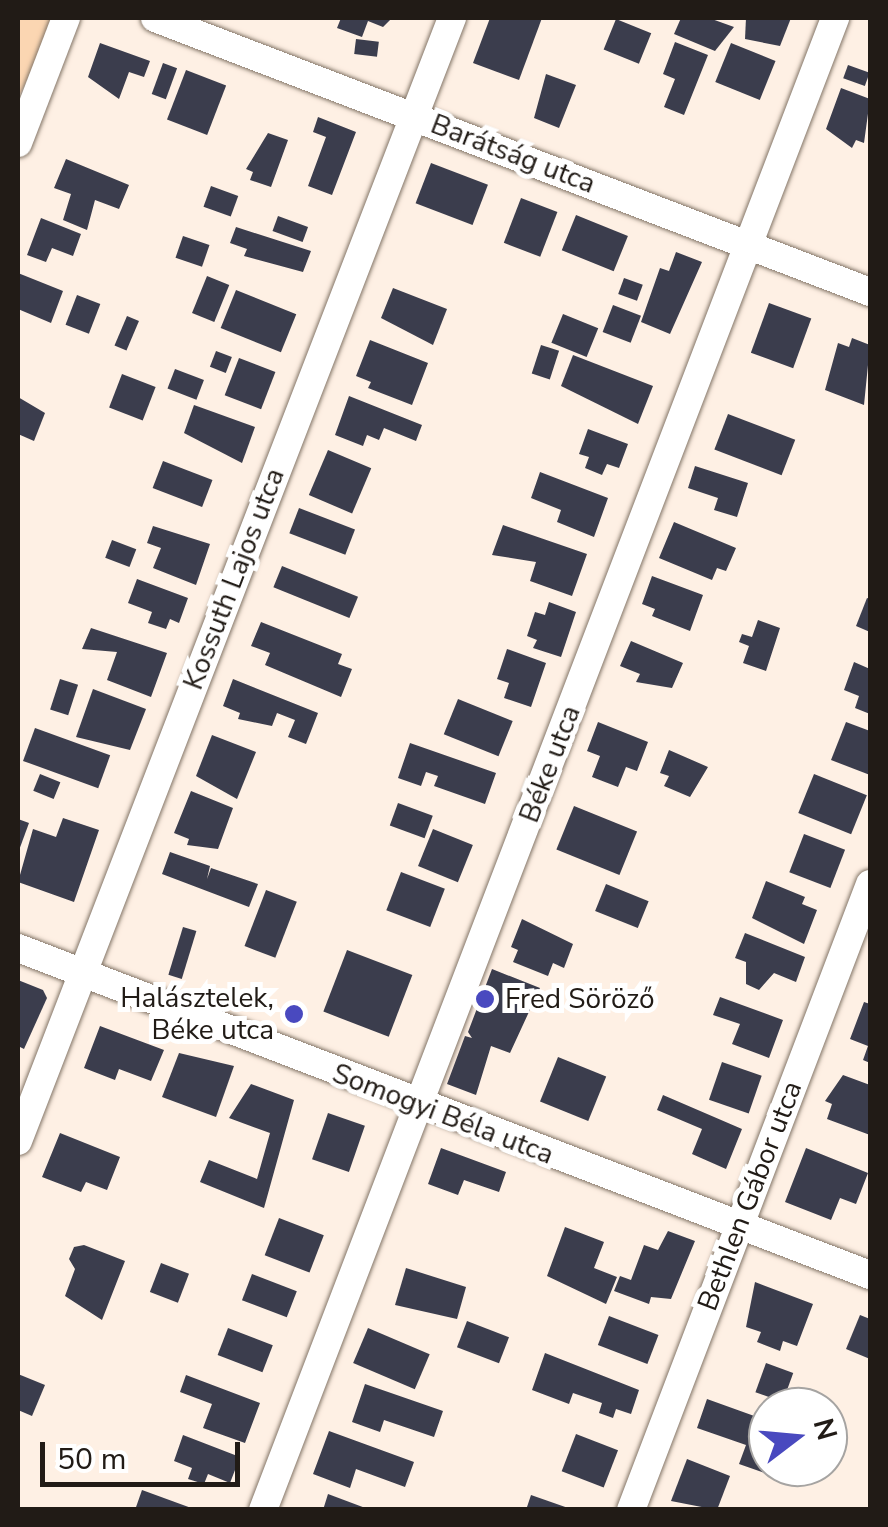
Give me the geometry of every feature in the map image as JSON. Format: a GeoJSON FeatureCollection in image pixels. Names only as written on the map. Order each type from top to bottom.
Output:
{"type":"FeatureCollection","features":[{"type":"Feature","properties":{"kind":"street"},"geometry":{"type":"LineString","coordinates":[[20,128],[66,18]]}},
{"type":"Feature","properties":{"kind":"street","name":"Barátság utca"},"geometry":{"type":"LineString","coordinates":[[155,18],[870,292]]}},
{"type":"Feature","properties":{"kind":"street","name":"Kossuth Lajos utca"},"geometry":{"type":"LineString","coordinates":[[18,1140],[452,18]]}},
{"type":"Feature","properties":{"kind":"street","name":"Béke utca"},"geometry":{"type":"LineString","coordinates":[[263,1510],[834,18]]}},
{"type":"Feature","properties":{"kind":"street","name":"Bethlen Gábor utca"},"geometry":{"type":"LineString","coordinates":[[631,1510],[870,884]]}},
{"type":"Feature","properties":{"kind":"street","name":"Somogyi Béla utca"},"geometry":{"type":"LineString","coordinates":[[18,948],[420,1107],[870,1275]]}},
{"type":"Feature","properties":{"kind":"shaded area"},"geometry":{"type":"Polygon","coordinates":[[[18,18],[57,18],[18,98],[18,18]]]}},
{"type":"Feature","properties":{"kind":"building"},"geometry":{"type":"Polygon","coordinates":[[[341,18],[392,18],[383,27],[368,21],[362,37],[337,28],[341,18]]]}},
{"type":"Feature","properties":{"kind":"building"},"geometry":{"type":"Polygon","coordinates":[[[490,18],[542,18],[519,80],[473,63],[490,18]]]}},
{"type":"Feature","properties":{"kind":"building"},"geometry":{"type":"Polygon","coordinates":[[[681,18],[709,18],[734,27],[715,51],[674,34],[681,18]]]}},
{"type":"Feature","properties":{"kind":"building"},"geometry":{"type":"Polygon","coordinates":[[[746,18],[791,18],[780,46],[745,39],[746,18]]]}},
{"type":"Feature","properties":{"kind":"building"},"geometry":{"type":"Polygon","coordinates":[[[616,19],[651,33],[639,64],[604,50],[616,19]]]}},
{"type":"Feature","properties":{"kind":"building"},"geometry":{"type":"Polygon","coordinates":[[[356,39],[379,42],[377,57],[354,54],[356,39]]]}},
{"type":"Feature","properties":{"kind":"building"},"geometry":{"type":"Polygon","coordinates":[[[675,42],[708,55],[684,115],[664,107],[675,79],[663,74],[675,42]]]}},
{"type":"Feature","properties":{"kind":"building"},"geometry":{"type":"Polygon","coordinates":[[[100,43],[150,61],[144,77],[129,72],[119,99],[88,77],[100,43]]]}},
{"type":"Feature","properties":{"kind":"building"},"geometry":{"type":"Polygon","coordinates":[[[731,43],[776,61],[760,100],[715,82],[731,43]]]}},
{"type":"Feature","properties":{"kind":"building"},"geometry":{"type":"Polygon","coordinates":[[[163,63],[177,68],[166,99],[152,94],[163,63]]]}},
{"type":"Feature","properties":{"kind":"building"},"geometry":{"type":"Polygon","coordinates":[[[848,65],[870,73],[865,86],[843,78],[848,65]]]}},
{"type":"Feature","properties":{"kind":"building"},"geometry":{"type":"Polygon","coordinates":[[[186,70],[226,85],[207,135],[167,119],[186,70]]]}},
{"type":"Feature","properties":{"kind":"building"},"geometry":{"type":"Polygon","coordinates":[[[546,74],[576,85],[559,128],[534,118],[546,74]]]}},
{"type":"Feature","properties":{"kind":"building"},"geometry":{"type":"Polygon","coordinates":[[[841,88],[870,99],[864,143],[856,140],[852,148],[826,129],[841,88]]]}},
{"type":"Feature","properties":{"kind":"building"},"geometry":{"type":"Polygon","coordinates":[[[318,117],[356,132],[332,195],[308,186],[326,137],[313,132],[318,117]]]}},
{"type":"Feature","properties":{"kind":"building"},"geometry":{"type":"Polygon","coordinates":[[[268,133],[288,140],[271,187],[250,180],[253,172],[246,169],[268,133]]]}},
{"type":"Feature","properties":{"kind":"building"},"geometry":{"type":"Polygon","coordinates":[[[66,159],[129,185],[119,209],[95,200],[87,230],[63,220],[71,194],[54,188],[66,159]]]}},
{"type":"Feature","properties":{"kind":"building"},"geometry":{"type":"Polygon","coordinates":[[[431,163],[488,185],[473,225],[416,203],[431,163]]]}},
{"type":"Feature","properties":{"kind":"building"},"geometry":{"type":"Polygon","coordinates":[[[211,186],[238,196],[231,217],[203,207],[211,186]]]}},
{"type":"Feature","properties":{"kind":"building"},"geometry":{"type":"Polygon","coordinates":[[[521,198],[557,212],[540,257],[504,243],[521,198]]]}},
{"type":"Feature","properties":{"kind":"building"},"geometry":{"type":"Polygon","coordinates":[[[576,215],[628,236],[614,271],[562,250],[576,215]]]}},
{"type":"Feature","properties":{"kind":"building"},"geometry":{"type":"Polygon","coordinates":[[[278,216],[308,227],[303,242],[273,231],[278,216]]]}},
{"type":"Feature","properties":{"kind":"building"},"geometry":{"type":"Polygon","coordinates":[[[41,218],[81,234],[73,256],[52,248],[46,262],[27,255],[41,218]]]}},
{"type":"Feature","properties":{"kind":"building"},"geometry":{"type":"Polygon","coordinates":[[[236,227],[311,251],[303,272],[244,256],[247,249],[230,243],[236,227]]]}},
{"type":"Feature","properties":{"kind":"building"},"geometry":{"type":"Polygon","coordinates":[[[183,236],[209,245],[202,267],[176,258],[183,236]]]}},
{"type":"Feature","properties":{"kind":"building"},"geometry":{"type":"Polygon","coordinates":[[[676,252],[702,262],[670,334],[641,322],[660,268],[669,271],[676,252]]]}},
{"type":"Feature","properties":{"kind":"building"},"geometry":{"type":"Polygon","coordinates":[[[18,273],[63,291],[51,323],[18,309],[18,273]]]}},
{"type":"Feature","properties":{"kind":"building"},"geometry":{"type":"Polygon","coordinates":[[[207,276],[229,285],[214,322],[192,313],[207,276]]]}},
{"type":"Feature","properties":{"kind":"building"},"geometry":{"type":"Polygon","coordinates":[[[624,278],[643,285],[637,301],[618,294],[624,278]]]}},
{"type":"Feature","properties":{"kind":"building"},"geometry":{"type":"Polygon","coordinates":[[[393,288],[447,309],[433,345],[381,318],[393,288]]]}},
{"type":"Feature","properties":{"kind":"building"},"geometry":{"type":"Polygon","coordinates":[[[236,290],[296,314],[281,352],[221,328],[236,290]]]}},
{"type":"Feature","properties":{"kind":"building"},"geometry":{"type":"Polygon","coordinates":[[[77,295],[100,304],[89,334],[66,325],[77,295]]]}},
{"type":"Feature","properties":{"kind":"building"},"geometry":{"type":"Polygon","coordinates":[[[769,303],[811,318],[793,368],[751,353],[769,303]]]}},
{"type":"Feature","properties":{"kind":"building"},"geometry":{"type":"Polygon","coordinates":[[[613,305],[641,316],[631,343],[603,332],[613,305]]]}},
{"type":"Feature","properties":{"kind":"building"},"geometry":{"type":"Polygon","coordinates":[[[563,314],[598,328],[587,357],[551,343],[563,314]]]}},
{"type":"Feature","properties":{"kind":"building"},"geometry":{"type":"Polygon","coordinates":[[[127,316],[139,321],[126,351],[114,345],[127,316]]]}},
{"type":"Feature","properties":{"kind":"building"},"geometry":{"type":"Polygon","coordinates":[[[852,338],[870,345],[864,405],[825,390],[838,343],[849,347],[852,338]]]}},
{"type":"Feature","properties":{"kind":"building"},"geometry":{"type":"Polygon","coordinates":[[[370,340],[428,363],[412,405],[368,388],[371,382],[356,376],[370,340]]]}},
{"type":"Feature","properties":{"kind":"building"},"geometry":{"type":"Polygon","coordinates":[[[541,345],[559,351],[550,379],[532,374],[541,345]]]}},
{"type":"Feature","properties":{"kind":"building"},"geometry":{"type":"Polygon","coordinates":[[[216,351],[232,357],[226,373],[210,367],[216,351]]]}},
{"type":"Feature","properties":{"kind":"building"},"geometry":{"type":"Polygon","coordinates":[[[573,355],[653,386],[638,424],[561,386],[573,355]]]}},
{"type":"Feature","properties":{"kind":"building"},"geometry":{"type":"Polygon","coordinates":[[[239,358],[275,372],[261,409],[225,395],[239,358]]]}},
{"type":"Feature","properties":{"kind":"building"},"geometry":{"type":"Polygon","coordinates":[[[175,369],[204,380],[196,400],[167,389],[175,369]]]}},
{"type":"Feature","properties":{"kind":"building"},"geometry":{"type":"Polygon","coordinates":[[[122,374],[156,387],[143,421],[109,408],[122,374]]]}},
{"type":"Feature","properties":{"kind":"building"},"geometry":{"type":"Polygon","coordinates":[[[349,396],[422,425],[416,441],[384,428],[379,440],[367,435],[363,446],[335,435],[349,396]]]}},
{"type":"Feature","properties":{"kind":"building"},"geometry":{"type":"Polygon","coordinates":[[[18,397],[45,413],[34,441],[18,434],[18,397]]]}},
{"type":"Feature","properties":{"kind":"building"},"geometry":{"type":"Polygon","coordinates":[[[194,405],[255,427],[242,463],[184,433],[194,405]]]}},
{"type":"Feature","properties":{"kind":"building"},"geometry":{"type":"Polygon","coordinates":[[[728,414],[795,440],[782,475],[714,449],[728,414]]]}},
{"type":"Feature","properties":{"kind":"building"},"geometry":{"type":"Polygon","coordinates":[[[588,429],[628,444],[619,468],[607,464],[602,475],[585,468],[589,457],[579,454],[588,429]]]}},
{"type":"Feature","properties":{"kind":"building"},"geometry":{"type":"Polygon","coordinates":[[[328,450],[371,468],[352,513],[309,495],[328,450]]]}},
{"type":"Feature","properties":{"kind":"building"},"geometry":{"type":"Polygon","coordinates":[[[163,461],[212,480],[202,507],[153,488],[163,461]]]}},
{"type":"Feature","properties":{"kind":"building"},"geometry":{"type":"Polygon","coordinates":[[[695,466],[748,483],[737,517],[714,510],[718,498],[688,488],[695,466]]]}},
{"type":"Feature","properties":{"kind":"building"},"geometry":{"type":"Polygon","coordinates":[[[540,472],[608,498],[594,537],[557,522],[561,510],[531,498],[540,472]]]}},
{"type":"Feature","properties":{"kind":"building"},"geometry":{"type":"Polygon","coordinates":[[[299,508],[355,530],[345,555],[289,533],[299,508]]]}},
{"type":"Feature","properties":{"kind":"building"},"geometry":{"type":"Polygon","coordinates":[[[674,522],[736,548],[726,571],[717,568],[712,580],[659,558],[674,522]]]}},
{"type":"Feature","properties":{"kind":"building"},"geometry":{"type":"Polygon","coordinates":[[[503,525],[587,554],[572,596],[530,581],[536,562],[492,555],[503,525]]]}},
{"type":"Feature","properties":{"kind":"building"},"geometry":{"type":"Polygon","coordinates":[[[153,526],[210,544],[196,585],[153,568],[161,548],[147,543],[153,526]]]}},
{"type":"Feature","properties":{"kind":"building"},"geometry":{"type":"Polygon","coordinates":[[[112,540],[136,549],[129,567],[105,558],[112,540]]]}},
{"type":"Feature","properties":{"kind":"building"},"geometry":{"type":"Polygon","coordinates":[[[282,566],[358,597],[349,618],[273,587],[282,566]]]}},
{"type":"Feature","properties":{"kind":"building"},"geometry":{"type":"Polygon","coordinates":[[[652,576],[703,595],[690,631],[652,616],[655,609],[642,604],[652,576]]]}},
{"type":"Feature","properties":{"kind":"building"},"geometry":{"type":"Polygon","coordinates":[[[137,579],[188,598],[179,623],[170,619],[166,629],[148,623],[152,612],[128,603],[137,579]]]}},
{"type":"Feature","properties":{"kind":"building"},"geometry":{"type":"Polygon","coordinates":[[[867,598],[870,599],[870,632],[856,626],[867,598]]]}},
{"type":"Feature","properties":{"kind":"building"},"geometry":{"type":"Polygon","coordinates":[[[549,602],[576,612],[561,657],[533,648],[537,640],[527,636],[535,612],[545,615],[549,602]]]}},
{"type":"Feature","properties":{"kind":"building"},"geometry":{"type":"Polygon","coordinates":[[[758,620],[780,628],[766,671],[743,663],[749,646],[739,642],[742,634],[752,637],[758,620]]]}},
{"type":"Feature","properties":{"kind":"building"},"geometry":{"type":"Polygon","coordinates":[[[261,622],[342,654],[338,664],[352,669],[341,697],[265,665],[270,653],[251,646],[261,622]]]}},
{"type":"Feature","properties":{"kind":"building"},"geometry":{"type":"Polygon","coordinates":[[[91,628],[167,653],[151,697],[107,680],[117,652],[82,649],[91,628]]]}},
{"type":"Feature","properties":{"kind":"building"},"geometry":{"type":"Polygon","coordinates":[[[631,641],[683,663],[672,688],[636,682],[640,674],[620,666],[631,641]]]}},
{"type":"Feature","properties":{"kind":"building"},"geometry":{"type":"Polygon","coordinates":[[[507,649],[546,663],[531,707],[504,698],[509,683],[497,679],[507,649]]]}},
{"type":"Feature","properties":{"kind":"building"},"geometry":{"type":"Polygon","coordinates":[[[854,662],[870,669],[870,714],[855,708],[859,696],[844,690],[854,662]]]}},
{"type":"Feature","properties":{"kind":"building"},"geometry":{"type":"Polygon","coordinates":[[[60,679],[78,685],[68,715],[50,709],[60,679]]]}},
{"type":"Feature","properties":{"kind":"building"},"geometry":{"type":"Polygon","coordinates":[[[233,679],[318,713],[306,744],[288,737],[295,720],[277,713],[272,726],[238,719],[240,713],[223,706],[233,679]]]}},
{"type":"Feature","properties":{"kind":"building"},"geometry":{"type":"Polygon","coordinates":[[[93,689],[146,709],[130,750],[76,737],[93,689]]]}},
{"type":"Feature","properties":{"kind":"building"},"geometry":{"type":"Polygon","coordinates":[[[458,699],[513,721],[498,756],[444,734],[458,699]]]}},
{"type":"Feature","properties":{"kind":"building"},"geometry":{"type":"Polygon","coordinates":[[[598,722],[648,742],[637,771],[626,767],[618,787],[592,777],[600,756],[587,751],[598,722]]]}},
{"type":"Feature","properties":{"kind":"building"},"geometry":{"type":"Polygon","coordinates":[[[846,722],[870,731],[870,775],[831,760],[846,722]]]}},
{"type":"Feature","properties":{"kind":"building"},"geometry":{"type":"Polygon","coordinates":[[[35,728],[110,755],[98,788],[23,761],[35,728]]]}},
{"type":"Feature","properties":{"kind":"building"},"geometry":{"type":"Polygon","coordinates":[[[212,735],[256,752],[237,799],[196,776],[212,735]]]}},
{"type":"Feature","properties":{"kind":"building"},"geometry":{"type":"Polygon","coordinates":[[[410,743],[496,773],[485,804],[434,786],[438,776],[426,772],[421,786],[398,778],[410,743]]]}},
{"type":"Feature","properties":{"kind":"building"},"geometry":{"type":"Polygon","coordinates":[[[669,750],[708,767],[690,797],[664,786],[669,776],[660,773],[669,750]]]}},
{"type":"Feature","properties":{"kind":"building"},"geometry":{"type":"Polygon","coordinates":[[[40,774],[60,782],[54,799],[33,791],[40,774]]]}},
{"type":"Feature","properties":{"kind":"building"},"geometry":{"type":"Polygon","coordinates":[[[814,774],[867,795],[851,834],[798,813],[814,774]]]}},
{"type":"Feature","properties":{"kind":"building"},"geometry":{"type":"Polygon","coordinates":[[[191,791],[233,808],[218,849],[187,845],[189,839],[174,833],[191,791]]]}},
{"type":"Feature","properties":{"kind":"building"},"geometry":{"type":"Polygon","coordinates":[[[398,803],[433,816],[425,838],[390,826],[398,803]]]}},
{"type":"Feature","properties":{"kind":"building"},"geometry":{"type":"Polygon","coordinates":[[[574,806],[637,831],[619,875],[556,850],[574,806]]]}},
{"type":"Feature","properties":{"kind":"building"},"geometry":{"type":"Polygon","coordinates":[[[63,818],[99,830],[74,902],[18,882],[33,829],[56,837],[63,818]]]}},
{"type":"Feature","properties":{"kind":"building"},"geometry":{"type":"Polygon","coordinates":[[[18,819],[29,823],[18,853],[18,819]]]}},
{"type":"Feature","properties":{"kind":"building"},"geometry":{"type":"Polygon","coordinates":[[[433,829],[473,845],[458,882],[418,866],[433,829]]]}},
{"type":"Feature","properties":{"kind":"building"},"geometry":{"type":"Polygon","coordinates":[[[804,834],[845,850],[830,888],[789,872],[804,834]]]}},
{"type":"Feature","properties":{"kind":"building"},"geometry":{"type":"Polygon","coordinates":[[[170,852],[210,866],[207,879],[211,868],[258,884],[249,907],[162,874],[170,852]]]}},
{"type":"Feature","properties":{"kind":"building"},"geometry":{"type":"Polygon","coordinates":[[[401,872],[445,889],[430,927],[386,910],[401,872]]]}},
{"type":"Feature","properties":{"kind":"building"},"geometry":{"type":"Polygon","coordinates":[[[766,881],[805,897],[802,904],[817,910],[804,944],[752,918],[766,881]]]}},
{"type":"Feature","properties":{"kind":"building"},"geometry":{"type":"Polygon","coordinates":[[[606,884],[649,901],[638,928],[595,911],[606,884]]]}},
{"type":"Feature","properties":{"kind":"building"},"geometry":{"type":"Polygon","coordinates":[[[266,890],[297,902],[275,958],[244,946],[266,890]]]}},
{"type":"Feature","properties":{"kind":"building"},"geometry":{"type":"Polygon","coordinates":[[[522,919],[573,944],[564,968],[553,963],[548,976],[513,962],[518,950],[511,947],[522,919]]]}},
{"type":"Feature","properties":{"kind":"building"},"geometry":{"type":"Polygon","coordinates":[[[183,927],[196,931],[182,979],[168,975],[183,927]]]}},
{"type":"Feature","properties":{"kind":"building"},"geometry":{"type":"Polygon","coordinates":[[[745,933],[805,957],[796,982],[774,973],[759,990],[746,984],[746,962],[735,958],[745,933]]]}},
{"type":"Feature","properties":{"kind":"building"},"geometry":{"type":"Polygon","coordinates":[[[347,950],[412,975],[389,1037],[323,1012],[347,950]]]}},
{"type":"Feature","properties":{"kind":"building"},"geometry":{"type":"Polygon","coordinates":[[[492,969],[540,988],[510,1053],[491,1046],[476,1095],[447,1084],[465,1036],[472,1038],[468,1032],[492,969]]]}},
{"type":"Feature","properties":{"kind":"building"},"geometry":{"type":"Polygon","coordinates":[[[18,980],[43,990],[47,998],[24,1049],[18,1046],[18,980]]]}},
{"type":"Feature","properties":{"kind":"building"},"geometry":{"type":"Polygon","coordinates":[[[720,997],[783,1020],[769,1058],[732,1044],[740,1024],[713,1015],[720,997]]]}},
{"type":"Feature","properties":{"kind":"building"},"geometry":{"type":"Polygon","coordinates":[[[864,1002],[870,1004],[870,1063],[863,1060],[868,1046],[850,1039],[864,1002]]]}},
{"type":"Feature","properties":{"kind":"building"},"geometry":{"type":"Polygon","coordinates":[[[100,1026],[164,1050],[151,1081],[119,1069],[115,1080],[84,1068],[100,1026]]]}},
{"type":"Feature","properties":{"kind":"building"},"geometry":{"type":"Polygon","coordinates":[[[179,1053],[234,1066],[216,1117],[162,1097],[179,1053]]]}},
{"type":"Feature","properties":{"kind":"building"},"geometry":{"type":"Polygon","coordinates":[[[558,1057],[606,1076],[588,1121],[540,1102],[558,1057]]]}},
{"type":"Feature","properties":{"kind":"building"},"geometry":{"type":"Polygon","coordinates":[[[722,1062],[762,1076],[749,1113],[709,1100],[722,1062]]]}},
{"type":"Feature","properties":{"kind":"building"},"geometry":{"type":"Polygon","coordinates":[[[843,1075],[870,1085],[870,1135],[827,1119],[832,1104],[825,1101],[843,1075]]]}},
{"type":"Feature","properties":{"kind":"building"},"geometry":{"type":"Polygon","coordinates":[[[251,1084],[294,1100],[264,1208],[200,1182],[209,1160],[257,1179],[270,1133],[229,1118],[251,1084]]]}},
{"type":"Feature","properties":{"kind":"building"},"geometry":{"type":"Polygon","coordinates":[[[663,1095],[742,1129],[726,1169],[692,1154],[702,1129],[657,1110],[663,1095]]]}},
{"type":"Feature","properties":{"kind":"building"},"geometry":{"type":"Polygon","coordinates":[[[328,1113],[365,1126],[349,1172],[312,1159],[328,1113]]]}},
{"type":"Feature","properties":{"kind":"building"},"geometry":{"type":"Polygon","coordinates":[[[60,1133],[120,1157],[107,1190],[86,1182],[81,1192],[42,1177],[60,1133]]]}},
{"type":"Feature","properties":{"kind":"building"},"geometry":{"type":"Polygon","coordinates":[[[441,1148],[506,1172],[499,1192],[464,1180],[458,1195],[428,1184],[441,1148]]]}},
{"type":"Feature","properties":{"kind":"building"},"geometry":{"type":"Polygon","coordinates":[[[806,1148],[868,1173],[856,1204],[840,1198],[831,1220],[785,1202],[806,1148]]]}},
{"type":"Feature","properties":{"kind":"building"},"geometry":{"type":"Polygon","coordinates":[[[279,1218],[324,1235],[309,1273],[265,1255],[279,1218]]]}},
{"type":"Feature","properties":{"kind":"building"},"geometry":{"type":"Polygon","coordinates":[[[565,1227],[604,1242],[594,1268],[617,1277],[606,1304],[547,1276],[565,1227]]]}},
{"type":"Feature","properties":{"kind":"building"},"geometry":{"type":"Polygon","coordinates":[[[668,1231],[695,1241],[671,1299],[651,1297],[649,1304],[614,1291],[620,1276],[631,1280],[644,1245],[658,1250],[668,1231]]]}},
{"type":"Feature","properties":{"kind":"building"},"geometry":{"type":"Polygon","coordinates":[[[84,1245],[125,1261],[102,1320],[65,1296],[75,1269],[69,1259],[74,1247],[84,1245]]]}},
{"type":"Feature","properties":{"kind":"building"},"geometry":{"type":"Polygon","coordinates":[[[161,1263],[189,1274],[178,1303],[150,1292],[161,1263]]]}},
{"type":"Feature","properties":{"kind":"building"},"geometry":{"type":"Polygon","coordinates":[[[406,1268],[466,1287],[457,1319],[395,1305],[406,1268]]]}},
{"type":"Feature","properties":{"kind":"building"},"geometry":{"type":"Polygon","coordinates":[[[252,1274],[297,1291],[287,1317],[242,1300],[252,1274]]]}},
{"type":"Feature","properties":{"kind":"building"},"geometry":{"type":"Polygon","coordinates":[[[755,1282],[813,1304],[797,1346],[783,1341],[780,1351],[757,1342],[761,1332],[746,1327],[755,1282]]]}},
{"type":"Feature","properties":{"kind":"building"},"geometry":{"type":"Polygon","coordinates":[[[860,1315],[870,1319],[870,1359],[846,1349],[860,1315]]]}},
{"type":"Feature","properties":{"kind":"building"},"geometry":{"type":"Polygon","coordinates":[[[609,1316],[658,1335],[647,1364],[598,1345],[609,1316]]]}},
{"type":"Feature","properties":{"kind":"building"},"geometry":{"type":"Polygon","coordinates":[[[467,1321],[509,1337],[499,1363],[457,1347],[467,1321]]]}},
{"type":"Feature","properties":{"kind":"building"},"geometry":{"type":"Polygon","coordinates":[[[228,1328],[273,1345],[262,1372],[218,1355],[228,1328]]]}},
{"type":"Feature","properties":{"kind":"building"},"geometry":{"type":"Polygon","coordinates":[[[368,1328],[430,1354],[415,1389],[353,1363],[368,1328]]]}},
{"type":"Feature","properties":{"kind":"building"},"geometry":{"type":"Polygon","coordinates":[[[545,1353],[639,1390],[631,1414],[616,1409],[613,1418],[599,1413],[602,1403],[573,1393],[569,1404],[532,1390],[545,1353]]]}},
{"type":"Feature","properties":{"kind":"building"},"geometry":{"type":"Polygon","coordinates":[[[766,1363],[793,1373],[788,1387],[757,1387],[766,1363]]]}},
{"type":"Feature","properties":{"kind":"building"},"geometry":{"type":"Polygon","coordinates":[[[18,1374],[45,1385],[32,1416],[18,1410],[18,1374]]]}},
{"type":"Feature","properties":{"kind":"building"},"geometry":{"type":"Polygon","coordinates":[[[186,1375],[260,1403],[245,1443],[203,1428],[212,1404],[180,1392],[186,1375]]]}},
{"type":"Feature","properties":{"kind":"building"},"geometry":{"type":"Polygon","coordinates":[[[365,1384],[443,1411],[434,1437],[384,1420],[380,1432],[352,1422],[365,1384]]]}},
{"type":"Feature","properties":{"kind":"building"},"geometry":{"type":"Polygon","coordinates":[[[707,1399],[748,1414],[748,1467],[739,1464],[746,1445],[697,1428],[707,1399]]]}},
{"type":"Feature","properties":{"kind":"building"},"geometry":{"type":"Polygon","coordinates":[[[329,1431],[414,1462],[405,1487],[356,1469],[350,1488],[313,1474],[329,1431]]]}},
{"type":"Feature","properties":{"kind":"building"},"geometry":{"type":"Polygon","coordinates":[[[576,1434],[618,1450],[604,1487],[562,1471],[576,1434]]]}},
{"type":"Feature","properties":{"kind":"building"},"geometry":{"type":"Polygon","coordinates":[[[183,1435],[240,1457],[230,1483],[208,1474],[204,1484],[188,1479],[192,1468],[174,1461],[183,1435]]]}},
{"type":"Feature","properties":{"kind":"building"},"geometry":{"type":"Polygon","coordinates":[[[687,1459],[730,1476],[717,1510],[671,1501],[687,1459]]]}},
{"type":"Feature","properties":{"kind":"building"},"geometry":{"type":"Polygon","coordinates":[[[142,1490],[194,1509],[194,1510],[135,1510],[142,1490]]]}},
{"type":"Feature","properties":{"kind":"building"},"geometry":{"type":"Polygon","coordinates":[[[328,1494],[368,1509],[323,1510],[328,1494]]]}},
{"type":"Feature","properties":{"kind":"building"},"geometry":{"type":"Polygon","coordinates":[[[531,1495],[571,1509],[571,1510],[526,1510],[531,1495]]]}},
{"type":"Feature","properties":{"kind":"place","name":"Fred Söröző"},"geometry":{"type":"Point","coordinates":[485,999]}},
{"type":"Feature","properties":{"kind":"place","name":"Halásztelek, Béke utca"},"geometry":{"type":"Point","coordinates":[294,1014]}}]}
